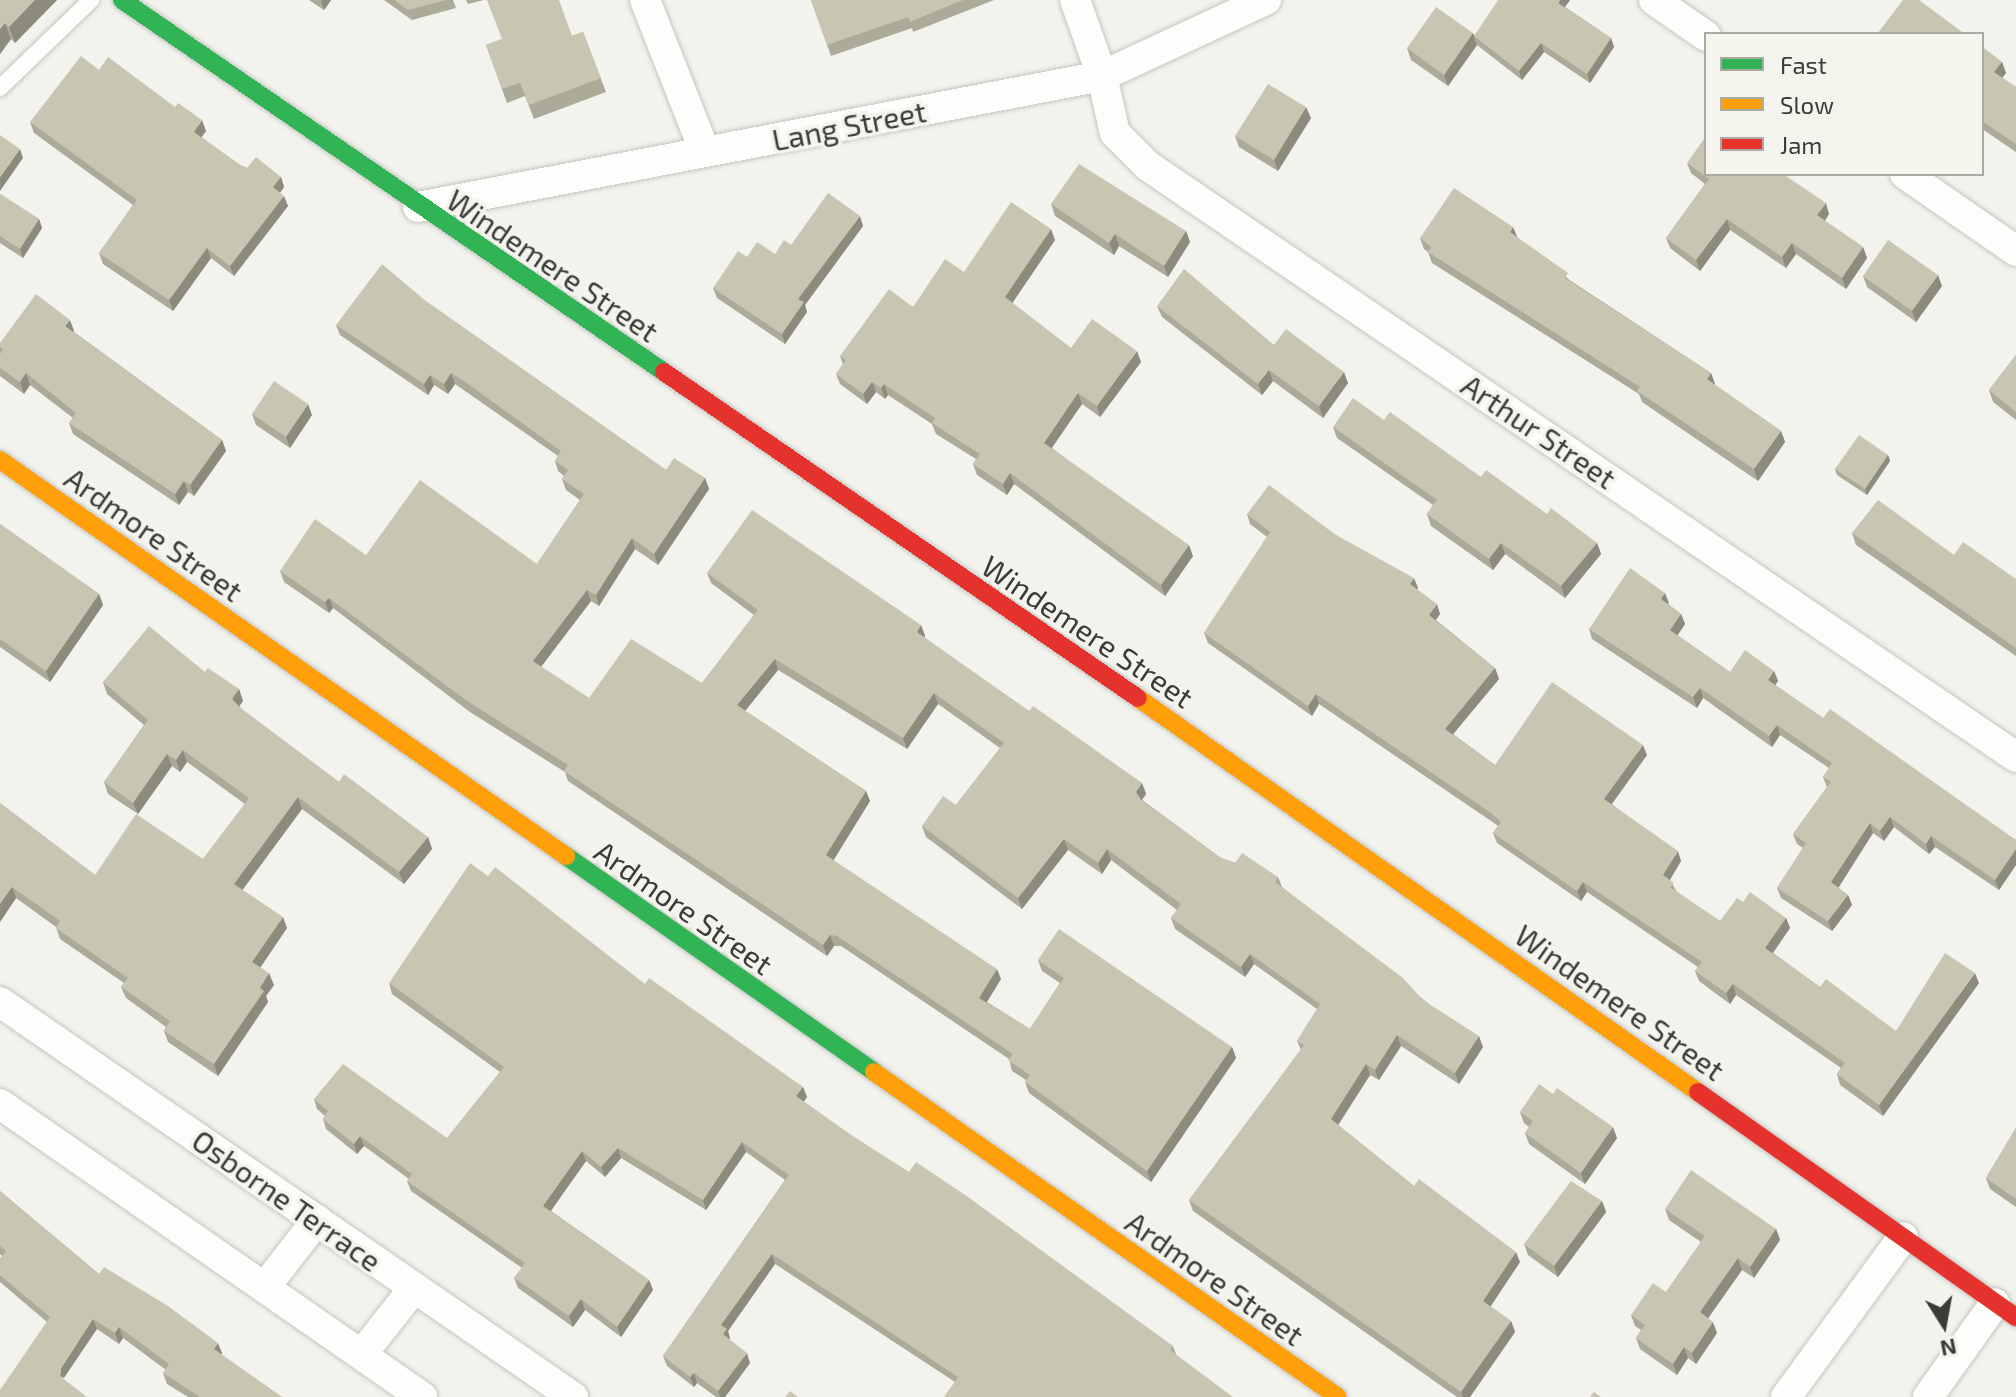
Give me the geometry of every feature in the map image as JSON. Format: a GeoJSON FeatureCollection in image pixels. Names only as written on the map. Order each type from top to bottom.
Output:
{"type":"FeatureCollection","features":[{"type":"Feature","properties":{"kind":"street","name":"Windemere Street"},"geometry":{"type":"LineString","coordinates":[[122,0],[418,207],[1278,794],[2006,1310]]}},
{"type":"Feature","properties":{"kind":"street"},"geometry":{"type":"LineString","coordinates":[[645,0],[705,152]]}},
{"type":"Feature","properties":{"kind":"street","name":"Arthur Street"},"geometry":{"type":"LineString","coordinates":[[1075,0],[1102,76],[1115,133],[1148,166],[2016,757]]}},
{"type":"Feature","properties":{"kind":"street","name":"Lang Street"},"geometry":{"type":"LineString","coordinates":[[418,207],[1102,76],[1266,0]]}},
{"type":"Feature","properties":{"kind":"street"},"geometry":{"type":"LineString","coordinates":[[1654,0],[1704,35]]}},
{"type":"Feature","properties":{"kind":"street"},"geometry":{"type":"LineString","coordinates":[[1908,176],[2016,251]]}},
{"type":"Feature","properties":{"kind":"street","name":"Ardmore Street"},"geometry":{"type":"LineString","coordinates":[[0,460],[1338,1397]]}},
{"type":"Feature","properties":{"kind":"street","name":"Osborne Terrace"},"geometry":{"type":"LineString","coordinates":[[4,1014],[317,1220],[573,1397]]}},
{"type":"Feature","properties":{"kind":"street"},"geometry":{"type":"LineString","coordinates":[[0,1104],[422,1397]]}},
{"type":"Feature","properties":{"kind":"street"},"geometry":{"type":"LineString","coordinates":[[265,1287],[317,1220]]}},
{"type":"Feature","properties":{"kind":"street"},"geometry":{"type":"LineString","coordinates":[[1786,1397],[1903,1237]]}},
{"type":"Feature","properties":{"kind":"street"},"geometry":{"type":"LineString","coordinates":[[362,1354],[414,1288]]}},
{"type":"Feature","properties":{"kind":"street"},"geometry":{"type":"LineString","coordinates":[[1928,1397],[2006,1310]]}},
{"type":"Feature","properties":{"kind":"lane"},"geometry":{"type":"LineString","coordinates":[[0,88],[91,0]]}},
{"type":"Feature","properties":{"kind":"building"},"geometry":{"type":"Polygon","coordinates":[[[0,0],[35,0],[9,27],[5,23],[0,29],[0,0]]]}},
{"type":"Feature","properties":{"kind":"building"},"geometry":{"type":"Polygon","coordinates":[[[394,0],[446,0],[408,10],[394,0]]]}},
{"type":"Feature","properties":{"kind":"building"},"geometry":{"type":"Polygon","coordinates":[[[487,0],[559,0],[572,36],[583,32],[601,78],[529,105],[520,83],[502,89],[486,45],[502,39],[487,0]]]}},
{"type":"Feature","properties":{"kind":"building"},"geometry":{"type":"Polygon","coordinates":[[[811,0],[963,0],[910,22],[908,17],[827,45],[811,0]]]}},
{"type":"Feature","properties":{"kind":"building"},"geometry":{"type":"Polygon","coordinates":[[[1498,0],[1560,0],[1558,3],[1611,38],[1587,74],[1541,43],[1519,71],[1474,36],[1498,0]]]}},
{"type":"Feature","properties":{"kind":"building"},"geometry":{"type":"Polygon","coordinates":[[[1903,0],[1919,0],[1962,32],[1879,32],[1903,0]]]}},
{"type":"Feature","properties":{"kind":"building"},"geometry":{"type":"Polygon","coordinates":[[[1436,7],[1473,33],[1444,75],[1407,48],[1436,7]]]}},
{"type":"Feature","properties":{"kind":"building"},"geometry":{"type":"Polygon","coordinates":[[[1984,48],[2002,62],[1994,72],[2016,87],[2016,144],[1984,122],[1984,48]]]}},
{"type":"Feature","properties":{"kind":"building"},"geometry":{"type":"Polygon","coordinates":[[[81,56],[99,70],[108,57],[175,107],[178,103],[202,120],[194,132],[240,165],[247,168],[256,157],[281,177],[273,187],[284,196],[230,266],[207,248],[169,300],[99,253],[137,200],[30,122],[81,56]]]}},
{"type":"Feature","properties":{"kind":"building"},"geometry":{"type":"Polygon","coordinates":[[[1268,84],[1306,107],[1274,160],[1235,136],[1268,84]]]}},
{"type":"Feature","properties":{"kind":"building"},"geometry":{"type":"Polygon","coordinates":[[[0,135],[20,149],[0,177],[0,135]]]}},
{"type":"Feature","properties":{"kind":"building"},"geometry":{"type":"Polygon","coordinates":[[[1704,139],[1704,175],[1687,163],[1704,139]]]}},
{"type":"Feature","properties":{"kind":"building"},"geometry":{"type":"Polygon","coordinates":[[[1079,164],[1186,231],[1164,266],[1115,234],[1109,243],[1051,204],[1079,164]]]}},
{"type":"Feature","properties":{"kind":"building"},"geometry":{"type":"Polygon","coordinates":[[[1705,176],[1786,176],[1826,203],[1817,215],[1863,247],[1842,278],[1792,243],[1782,257],[1727,219],[1696,260],[1666,238],[1709,179],[1705,176]]]}},
{"type":"Feature","properties":{"kind":"building"},"geometry":{"type":"Polygon","coordinates":[[[1454,188],[1513,227],[1510,232],[1568,273],[1565,278],[1711,373],[1707,379],[1781,431],[1754,469],[1637,391],[1640,387],[1428,252],[1431,247],[1420,238],[1454,188]]]}},
{"type":"Feature","properties":{"kind":"building"},"geometry":{"type":"Polygon","coordinates":[[[828,193],[860,216],[798,299],[804,302],[782,334],[713,288],[738,251],[747,257],[757,242],[775,254],[784,240],[791,245],[828,193]]]}},
{"type":"Feature","properties":{"kind":"building"},"geometry":{"type":"Polygon","coordinates":[[[0,194],[39,219],[20,249],[0,236],[0,194]]]}},
{"type":"Feature","properties":{"kind":"building"},"geometry":{"type":"Polygon","coordinates":[[[1011,202],[1051,229],[1005,297],[1071,348],[1092,319],[1137,351],[1097,406],[1078,393],[1044,443],[1189,545],[1161,585],[1010,473],[1003,484],[973,464],[980,454],[932,423],[935,418],[884,384],[881,388],[872,382],[863,394],[836,374],[846,360],[840,356],[889,289],[913,307],[945,259],[964,272],[1011,202]]]}},
{"type":"Feature","properties":{"kind":"building"},"geometry":{"type":"Polygon","coordinates":[[[1888,240],[1938,275],[1912,311],[1863,276],[1888,240]]]}},
{"type":"Feature","properties":{"kind":"building"},"geometry":{"type":"Polygon","coordinates":[[[382,264],[427,302],[666,470],[674,458],[705,478],[654,554],[632,538],[596,595],[587,590],[533,661],[589,698],[631,639],[702,683],[758,610],[707,573],[752,510],[921,625],[917,632],[1029,711],[1033,706],[1142,783],[1136,792],[1141,800],[1221,858],[1235,863],[1242,853],[1278,877],[1275,882],[1403,978],[1423,1000],[1479,1036],[1455,1073],[1397,1035],[1375,1070],[1366,1064],[1331,1119],[1414,1186],[1419,1179],[1516,1252],[1483,1301],[1511,1321],[1461,1392],[1189,1200],[1304,1045],[1297,1041],[1320,1004],[1250,954],[1241,967],[1171,918],[1181,904],[1107,849],[1098,863],[1064,839],[1018,898],[922,826],[943,796],[956,805],[1004,743],[934,693],[903,738],[775,659],[737,705],[866,791],[826,855],[997,969],[979,998],[1030,1029],[1064,978],[1038,960],[1059,929],[1232,1047],[1147,1171],[1025,1082],[1030,1075],[1008,1060],[1013,1054],[837,936],[830,935],[823,945],[564,771],[568,765],[467,701],[329,598],[325,602],[280,571],[315,519],[366,555],[420,480],[537,564],[584,494],[562,479],[568,470],[555,461],[561,451],[468,384],[451,373],[444,384],[430,375],[424,384],[336,325],[382,264]]]}},
{"type":"Feature","properties":{"kind":"building"},"geometry":{"type":"Polygon","coordinates":[[[1184,269],[1274,345],[1286,329],[1344,372],[1319,406],[1269,370],[1258,384],[1157,306],[1184,269]]]}},
{"type":"Feature","properties":{"kind":"building"},"geometry":{"type":"Polygon","coordinates":[[[36,294],[70,320],[65,326],[222,440],[190,485],[184,481],[175,494],[69,423],[76,413],[26,373],[20,382],[0,368],[3,349],[0,343],[36,294]]]}},
{"type":"Feature","properties":{"kind":"building"},"geometry":{"type":"Polygon","coordinates":[[[2016,355],[2016,412],[1989,390],[2016,355]]]}},
{"type":"Feature","properties":{"kind":"building"},"geometry":{"type":"Polygon","coordinates":[[[274,381],[308,404],[286,437],[252,414],[274,381]]]}},
{"type":"Feature","properties":{"kind":"building"},"geometry":{"type":"Polygon","coordinates":[[[1353,398],[1384,420],[1390,412],[1481,477],[1486,470],[1547,514],[1551,508],[1597,543],[1561,586],[1501,543],[1489,559],[1427,514],[1437,500],[1333,427],[1353,398]]]}},
{"type":"Feature","properties":{"kind":"building"},"geometry":{"type":"Polygon","coordinates":[[[1859,435],[1888,455],[1865,489],[1835,469],[1859,435]]]}},
{"type":"Feature","properties":{"kind":"building"},"geometry":{"type":"Polygon","coordinates":[[[1269,485],[1336,535],[1414,578],[1410,584],[1437,604],[1429,615],[1495,668],[1445,729],[1495,765],[1552,682],[1643,745],[1604,799],[1678,851],[1663,875],[1674,883],[1670,887],[1720,921],[1737,898],[1743,902],[1750,892],[1786,918],[1765,948],[1820,987],[1826,979],[1896,1031],[1945,953],[1975,973],[1879,1105],[1837,1074],[1845,1063],[1733,984],[1726,993],[1695,971],[1702,962],[1583,882],[1577,891],[1493,833],[1501,822],[1491,813],[1316,694],[1308,706],[1204,633],[1270,532],[1247,514],[1269,485]]]}},
{"type":"Feature","properties":{"kind":"building"},"geometry":{"type":"Polygon","coordinates":[[[1878,500],[1954,555],[1963,542],[2016,579],[2016,648],[1852,533],[1878,500]]]}},
{"type":"Feature","properties":{"kind":"building"},"geometry":{"type":"Polygon","coordinates":[[[0,524],[99,594],[46,671],[0,639],[0,524]]]}},
{"type":"Feature","properties":{"kind":"building"},"geometry":{"type":"Polygon","coordinates":[[[1630,568],[1665,593],[1661,599],[1681,614],[1670,630],[1730,672],[1745,650],[1774,671],[1768,680],[1823,718],[1830,709],[2016,840],[2016,849],[1995,880],[1931,836],[1926,844],[1890,817],[1880,831],[1870,823],[1831,882],[1848,895],[1828,921],[1777,888],[1806,843],[1793,834],[1831,782],[1823,777],[1832,763],[1777,725],[1769,736],[1700,688],[1693,697],[1589,629],[1630,568]]]}},
{"type":"Feature","properties":{"kind":"building"},"geometry":{"type":"Polygon","coordinates":[[[149,626],[205,672],[208,668],[239,689],[232,699],[243,710],[339,782],[344,774],[428,837],[399,872],[298,797],[234,884],[283,917],[252,962],[269,973],[260,988],[264,991],[214,1064],[164,1031],[170,1021],[121,987],[128,978],[56,928],[60,921],[12,887],[0,904],[0,803],[95,875],[136,814],[203,859],[249,798],[183,750],[176,760],[167,754],[133,803],[104,782],[148,720],[103,682],[149,626]]]}},
{"type":"Feature","properties":{"kind":"building"},"geometry":{"type":"Polygon","coordinates":[[[470,863],[488,876],[495,867],[645,984],[649,978],[803,1087],[796,1096],[851,1135],[909,1172],[916,1162],[968,1197],[1173,1346],[1170,1350],[1233,1397],[944,1397],[958,1377],[772,1254],[721,1325],[727,1329],[723,1334],[747,1353],[718,1391],[694,1373],[690,1377],[663,1356],[789,1175],[742,1142],[703,1200],[618,1148],[601,1167],[582,1151],[543,1206],[649,1280],[617,1327],[581,1299],[569,1316],[514,1278],[525,1263],[407,1181],[412,1174],[360,1136],[354,1144],[323,1119],[328,1111],[314,1099],[343,1064],[447,1138],[504,1067],[389,983],[470,863]]]}},
{"type":"Feature","properties":{"kind":"building"},"geometry":{"type":"Polygon","coordinates":[[[1539,1084],[1553,1094],[1557,1088],[1613,1127],[1581,1173],[1525,1133],[1533,1121],[1520,1112],[1539,1084]]]}},
{"type":"Feature","properties":{"kind":"building"},"geometry":{"type":"Polygon","coordinates":[[[2016,1128],[2016,1199],[1986,1178],[2016,1128]]]}},
{"type":"Feature","properties":{"kind":"building"},"geometry":{"type":"Polygon","coordinates":[[[1691,1170],[1776,1229],[1750,1267],[1738,1258],[1700,1312],[1713,1322],[1692,1353],[1684,1347],[1673,1364],[1636,1338],[1645,1325],[1631,1315],[1653,1283],[1666,1292],[1705,1236],[1665,1209],[1691,1170]]]}},
{"type":"Feature","properties":{"kind":"building"},"geometry":{"type":"Polygon","coordinates":[[[1571,1181],[1602,1201],[1554,1266],[1524,1244],[1571,1181]]]}},
{"type":"Feature","properties":{"kind":"building"},"geometry":{"type":"Polygon","coordinates":[[[0,1191],[99,1274],[104,1267],[168,1306],[218,1343],[214,1349],[282,1397],[200,1397],[163,1373],[169,1364],[119,1327],[115,1333],[93,1319],[61,1368],[60,1376],[87,1397],[0,1397],[0,1390],[50,1317],[0,1275],[0,1259],[6,1251],[0,1246],[0,1191]]]}},
{"type":"Feature","properties":{"kind":"traffic: fast"},"geometry":{"type":"LineString","coordinates":[[122,0],[664,372]]}},
{"type":"Feature","properties":{"kind":"traffic: fast"},"geometry":{"type":"LineString","coordinates":[[566,856],[874,1072]]}},
{"type":"Feature","properties":{"kind":"traffic: slow"},"geometry":{"type":"LineString","coordinates":[[0,460],[566,856]]}},
{"type":"Feature","properties":{"kind":"traffic: slow"},"geometry":{"type":"LineString","coordinates":[[1138,698],[1698,1092]]}},
{"type":"Feature","properties":{"kind":"traffic: slow"},"geometry":{"type":"LineString","coordinates":[[874,1072],[1338,1397]]}},
{"type":"Feature","properties":{"kind":"traffic: jam"},"geometry":{"type":"LineString","coordinates":[[664,372],[1138,698]]}},
{"type":"Feature","properties":{"kind":"traffic: jam"},"geometry":{"type":"LineString","coordinates":[[1698,1092],[2016,1317]]}}]}
